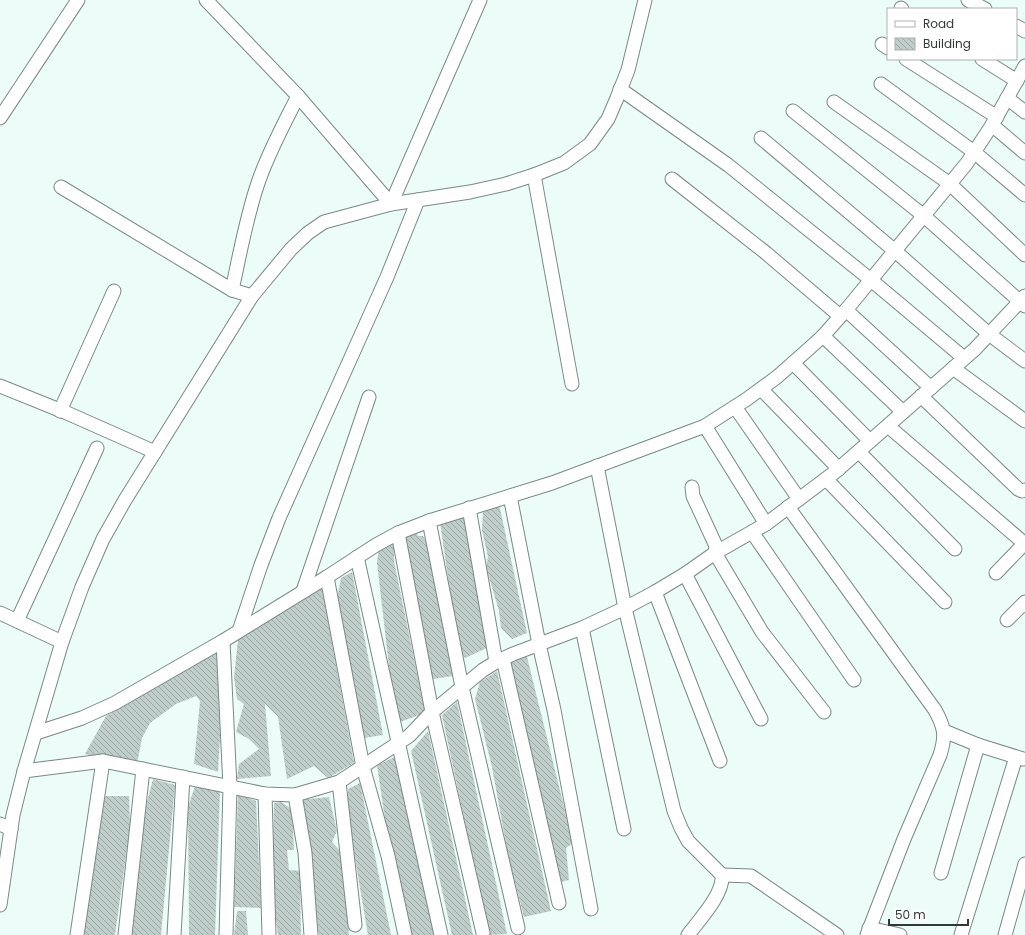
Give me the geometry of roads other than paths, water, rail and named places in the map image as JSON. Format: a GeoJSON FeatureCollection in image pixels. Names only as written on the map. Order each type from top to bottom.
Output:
{"type":"FeatureCollection","features":[{"type":"Feature","properties":{"kind":"street"},"geometry":{"type":"LineString","coordinates":[[0,118],[78,0]]}},
{"type":"Feature","properties":{"kind":"street"},"geometry":{"type":"LineString","coordinates":[[206,0],[298,96],[391,204]]}},
{"type":"Feature","properties":{"kind":"street"},"geometry":{"type":"LineString","coordinates":[[391,204],[480,0]]}},
{"type":"Feature","properties":{"kind":"street"},"geometry":{"type":"LineString","coordinates":[[0,905],[6,827],[36,733],[62,642],[82,587],[103,539],[125,500],[252,296],[292,249],[308,233],[324,222],[391,204],[506,184],[534,175],[564,162],[590,144],[608,119],[628,70],[646,0]]}},
{"type":"Feature","properties":{"kind":"street"},"geometry":{"type":"LineString","coordinates":[[968,0],[983,8]]}},
{"type":"Feature","properties":{"kind":"street"},"geometry":{"type":"LineString","coordinates":[[907,60],[994,121],[1025,153]]}},
{"type":"Feature","properties":{"kind":"street"},"geometry":{"type":"LineString","coordinates":[[36,733],[82,718],[116,703],[223,641],[398,533],[469,508],[552,483],[705,426],[761,389],[823,336],[967,163],[1023,72],[985,60]]}},
{"type":"Feature","properties":{"kind":"street"},"geometry":{"type":"LineString","coordinates":[[881,84],[974,152],[1025,195]]}},
{"type":"Feature","properties":{"kind":"street"},"geometry":{"type":"LineString","coordinates":[[620,89],[728,165],[871,280],[964,358]]}},
{"type":"Feature","properties":{"kind":"street"},"geometry":{"type":"LineString","coordinates":[[232,290],[247,218],[258,182],[298,96]]}},
{"type":"Feature","properties":{"kind":"street"},"geometry":{"type":"LineString","coordinates":[[1007,98],[1025,112]]}},
{"type":"Feature","properties":{"kind":"street"},"geometry":{"type":"LineString","coordinates":[[834,102],[950,184],[1025,255]]}},
{"type":"Feature","properties":{"kind":"street"},"geometry":{"type":"LineString","coordinates":[[24,771],[103,761],[265,794],[295,795],[339,782],[409,736],[432,712],[483,670],[500,660],[582,628],[626,608],[655,592],[685,574],[715,553],[766,524],[859,452],[964,358],[1023,301],[924,216],[793,111]]}},
{"type":"Feature","properties":{"kind":"street"},"geometry":{"type":"LineString","coordinates":[[761,138],[895,251],[989,334],[1025,361]]}},
{"type":"Feature","properties":{"kind":"street"},"geometry":{"type":"LineString","coordinates":[[534,175],[572,384]]}},
{"type":"Feature","properties":{"kind":"street"},"geometry":{"type":"LineString","coordinates":[[672,179],[843,313],[931,388]]}},
{"type":"Feature","properties":{"kind":"street"},"geometry":{"type":"LineString","coordinates":[[61,187],[232,290],[252,296]]}},
{"type":"Feature","properties":{"kind":"street"},"geometry":{"type":"LineString","coordinates":[[239,631],[261,565],[279,518],[388,277],[418,200]]}},
{"type":"Feature","properties":{"kind":"street"},"geometry":{"type":"LineString","coordinates":[[60,411],[114,291]]}},
{"type":"Feature","properties":{"kind":"street"},"geometry":{"type":"LineString","coordinates":[[823,336],[903,412]]}},
{"type":"Feature","properties":{"kind":"street"},"geometry":{"type":"LineString","coordinates":[[793,363],[870,441]]}},
{"type":"Feature","properties":{"kind":"street"},"geometry":{"type":"LineString","coordinates":[[953,368],[1025,421]]}},
{"type":"Feature","properties":{"kind":"street"},"geometry":{"type":"LineString","coordinates":[[0,386],[155,452]]}},
{"type":"Feature","properties":{"kind":"street"},"geometry":{"type":"LineString","coordinates":[[761,389],[839,469]]}},
{"type":"Feature","properties":{"kind":"street"},"geometry":{"type":"LineString","coordinates":[[921,396],[1018,489],[1022,491],[1025,490]]}},
{"type":"Feature","properties":{"kind":"street"},"geometry":{"type":"LineString","coordinates":[[303,592],[369,397]]}},
{"type":"Feature","properties":{"kind":"street"},"geometry":{"type":"LineString","coordinates":[[735,407],[800,499]]}},
{"type":"Feature","properties":{"kind":"street"},"geometry":{"type":"LineString","coordinates":[[705,426],[766,524]]}},
{"type":"Feature","properties":{"kind":"street"},"geometry":{"type":"LineString","coordinates":[[888,426],[1025,544],[996,573]]}},
{"type":"Feature","properties":{"kind":"street"},"geometry":{"type":"LineString","coordinates":[[17,621],[97,448]]}},
{"type":"Feature","properties":{"kind":"street"},"geometry":{"type":"LineString","coordinates":[[859,452],[955,549]]}},
{"type":"Feature","properties":{"kind":"street"},"geometry":{"type":"LineString","coordinates":[[597,466],[626,608],[674,811],[680,828],[692,845],[722,875],[722,884],[716,896],[688,935]]}},
{"type":"Feature","properties":{"kind":"street"},"geometry":{"type":"LineString","coordinates":[[826,479],[945,602]]}},
{"type":"Feature","properties":{"kind":"street"},"geometry":{"type":"LineString","coordinates":[[692,486],[693,496],[716,546],[715,553],[762,632],[824,712]]}},
{"type":"Feature","properties":{"kind":"street"},"geometry":{"type":"LineString","coordinates":[[510,496],[539,644],[554,710],[591,909]]}},
{"type":"Feature","properties":{"kind":"street"},"geometry":{"type":"LineString","coordinates":[[788,507],[935,710],[944,731],[944,743],[940,755],[904,839],[868,932],[900,935]]}},
{"type":"Feature","properties":{"kind":"street"},"geometry":{"type":"LineString","coordinates":[[469,508],[500,660],[559,903]]}},
{"type":"Feature","properties":{"kind":"street"},"geometry":{"type":"LineString","coordinates":[[429,521],[462,687],[518,928]]}},
{"type":"Feature","properties":{"kind":"street"},"geometry":{"type":"LineString","coordinates":[[752,532],[854,680]]}},
{"type":"Feature","properties":{"kind":"street"},"geometry":{"type":"LineString","coordinates":[[398,533],[432,712],[482,933]]}},
{"type":"Feature","properties":{"kind":"street"},"geometry":{"type":"LineString","coordinates":[[357,557],[441,935]]}},
{"type":"Feature","properties":{"kind":"street"},"geometry":{"type":"LineString","coordinates":[[685,574],[761,719]]}},
{"type":"Feature","properties":{"kind":"street"},"geometry":{"type":"LineString","coordinates":[[327,577],[363,767],[388,856],[405,935]]}},
{"type":"Feature","properties":{"kind":"street"},"geometry":{"type":"LineString","coordinates":[[655,592],[720,761]]}},
{"type":"Feature","properties":{"kind":"street"},"geometry":{"type":"LineString","coordinates":[[1007,620],[1025,602]]}},
{"type":"Feature","properties":{"kind":"street"},"geometry":{"type":"LineString","coordinates":[[0,613],[62,642]]}},
{"type":"Feature","properties":{"kind":"street"},"geometry":{"type":"LineString","coordinates":[[582,628],[624,829]]}},
{"type":"Feature","properties":{"kind":"street"},"geometry":{"type":"LineString","coordinates":[[223,641],[230,787],[226,935]]}},
{"type":"Feature","properties":{"kind":"street"},"geometry":{"type":"LineString","coordinates":[[944,731],[978,745],[1021,758],[961,935]]}},
{"type":"Feature","properties":{"kind":"street"},"geometry":{"type":"LineString","coordinates":[[941,873],[978,745]]}},
{"type":"Feature","properties":{"kind":"street"},"geometry":{"type":"LineString","coordinates":[[77,935],[103,761]]}},
{"type":"Feature","properties":{"kind":"street"},"geometry":{"type":"LineString","coordinates":[[125,935],[143,769]]}},
{"type":"Feature","properties":{"kind":"street"},"geometry":{"type":"LineString","coordinates":[[174,935],[183,777]]}},
{"type":"Feature","properties":{"kind":"street"},"geometry":{"type":"LineString","coordinates":[[339,782],[355,925]]}},
{"type":"Feature","properties":{"kind":"street"},"geometry":{"type":"LineString","coordinates":[[265,794],[269,935]]}},
{"type":"Feature","properties":{"kind":"street"},"geometry":{"type":"LineString","coordinates":[[295,795],[305,853],[311,935]]}},
{"type":"Feature","properties":{"kind":"street"},"geometry":{"type":"LineString","coordinates":[[1005,935],[1025,864]]}},
{"type":"Feature","properties":{"kind":"street"},"geometry":{"type":"LineString","coordinates":[[722,875],[751,876],[837,935]]}}]}
